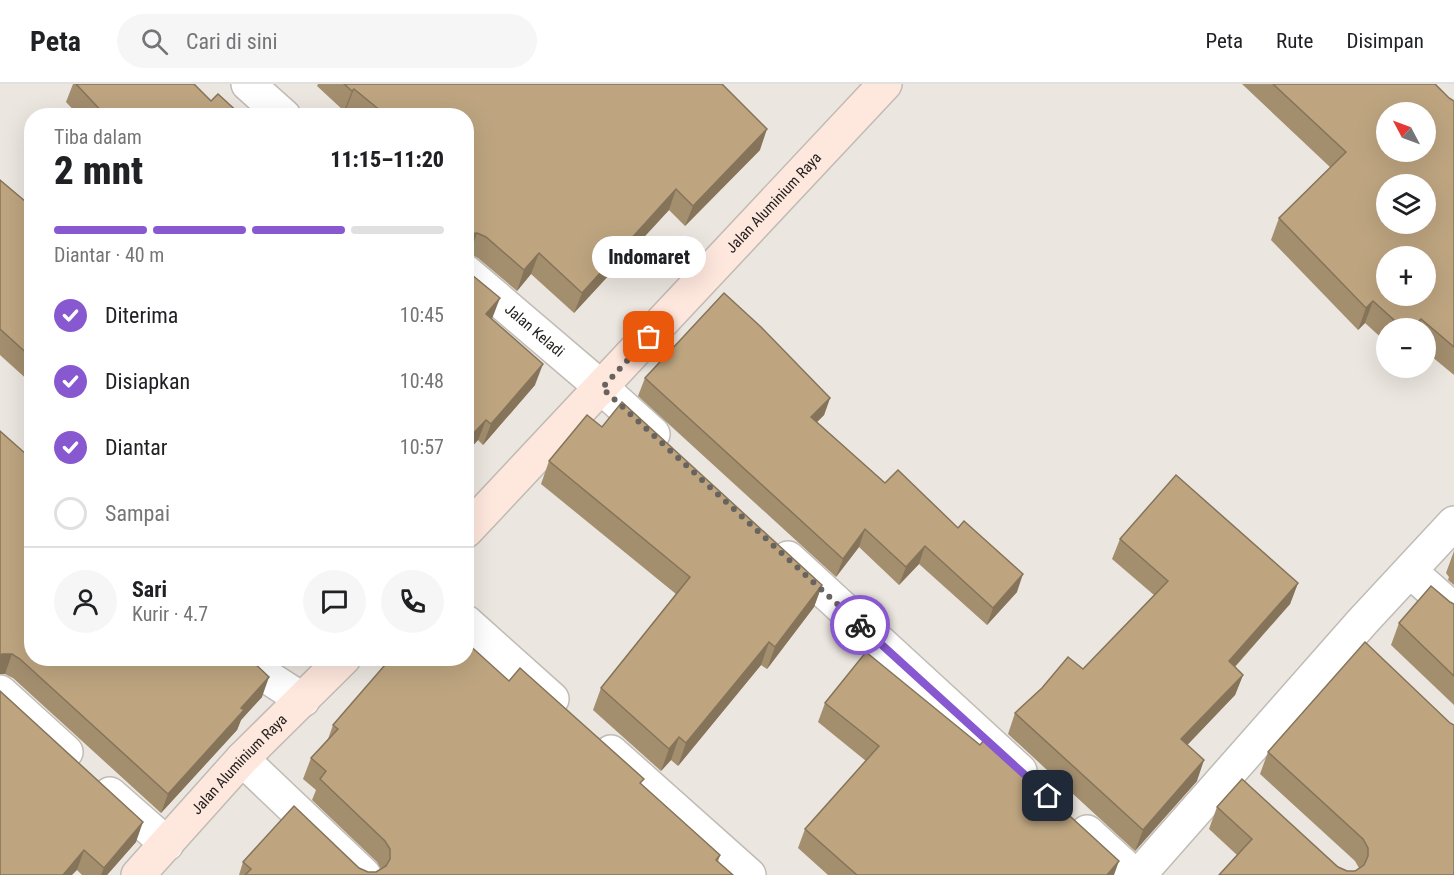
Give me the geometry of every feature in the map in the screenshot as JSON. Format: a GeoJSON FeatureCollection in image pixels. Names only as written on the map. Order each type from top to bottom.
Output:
{"type":"FeatureCollection","features":[{"type":"Feature","properties":{"kind":"main road","name":"Jalan Aluminium Raya"},"geometry":{"type":"LineString","coordinates":[[474,523],[885,84]]}},
{"type":"Feature","properties":{"kind":"main road","name":"Jalan Aluminium Raya"},"geometry":{"type":"LineString","coordinates":[[138,875],[242,759],[336,666]]}},
{"type":"Feature","properties":{"kind":"street"},"geometry":{"type":"LineString","coordinates":[[248,84],[275,108]]}},
{"type":"Feature","properties":{"kind":"street","name":"Jalan Keladi"},"geometry":{"type":"LineString","coordinates":[[474,279],[602,388],[672,452]]}},
{"type":"Feature","properties":{"kind":"street"},"geometry":{"type":"LineString","coordinates":[[1139,875],[1230,772],[1360,642],[1410,571],[1454,523]]}},
{"type":"Feature","properties":{"kind":"street"},"geometry":{"type":"LineString","coordinates":[[768,540],[1038,787]]}},
{"type":"Feature","properties":{"kind":"street"},"geometry":{"type":"LineString","coordinates":[[1410,571],[1454,610]]}},
{"type":"Feature","properties":{"kind":"street"},"geometry":{"type":"LineString","coordinates":[[474,629],[749,875]]}},
{"type":"Feature","properties":{"kind":"street"},"geometry":{"type":"LineString","coordinates":[[255,666],[266,676],[303,700]]}},
{"type":"Feature","properties":{"kind":"street"},"geometry":{"type":"LineString","coordinates":[[0,692],[167,844]]}},
{"type":"Feature","properties":{"kind":"street"},"geometry":{"type":"LineString","coordinates":[[242,759],[364,875]]}},
{"type":"Feature","properties":{"kind":"street"},"geometry":{"type":"LineString","coordinates":[[1230,772],[1256,796]]}},
{"type":"Feature","properties":{"kind":"street"},"geometry":{"type":"LineString","coordinates":[[1064,811],[1134,875]]}},
{"type":"Feature","properties":{"kind":"building"},"geometry":{"type":"Polygon","coordinates":[[[76,84],[194,84],[211,101],[218,94],[233,108],[98,108],[76,84]]]}},
{"type":"Feature","properties":{"kind":"building"},"geometry":{"type":"Polygon","coordinates":[[[344,84],[722,84],[767,129],[693,206],[676,189],[582,293],[539,253],[524,270],[486,237],[474,233],[474,108],[377,108],[354,89],[352,91],[344,84]]]}},
{"type":"Feature","properties":{"kind":"building"},"geometry":{"type":"Polygon","coordinates":[[[1273,84],[1435,84],[1454,101],[1454,347],[1436,332],[1436,318],[1392,318],[1379,306],[1436,306],[1436,246],[1376,246],[1376,304],[1373,301],[1366,308],[1279,218],[1346,152],[1273,84]]]}},
{"type":"Feature","properties":{"kind":"building"},"geometry":{"type":"Polygon","coordinates":[[[0,180],[24,200],[24,351],[0,329],[0,180]]]}},
{"type":"Feature","properties":{"kind":"building"},"geometry":{"type":"Polygon","coordinates":[[[474,277],[500,298],[486,314],[543,364],[491,424],[486,420],[474,433],[474,277]]]}},
{"type":"Feature","properties":{"kind":"building"},"geometry":{"type":"Polygon","coordinates":[[[724,293],[761,327],[830,398],[811,417],[885,483],[898,470],[958,528],[964,521],[1023,574],[993,608],[925,546],[906,567],[865,529],[843,559],[645,378],[724,293]]]}},
{"type":"Feature","properties":{"kind":"building"},"geometry":{"type":"Polygon","coordinates":[[[622,402],[822,585],[775,647],[769,642],[686,743],[679,737],[669,749],[601,688],[690,577],[549,461],[587,415],[602,427],[622,402]]]}},
{"type":"Feature","properties":{"kind":"building"},"geometry":{"type":"Polygon","coordinates":[[[0,431],[24,452],[24,663],[12,654],[0,656],[0,431]]]}},
{"type":"Feature","properties":{"kind":"building"},"geometry":{"type":"Polygon","coordinates":[[[1176,475],[1298,583],[1229,661],[1243,675],[1181,739],[1204,760],[1143,830],[1015,713],[1042,688],[1068,657],[1083,669],[1168,581],[1120,539],[1176,475]]]}},
{"type":"Feature","properties":{"kind":"building"},"geometry":{"type":"Polygon","coordinates":[[[1431,586],[1454,604],[1454,676],[1399,623],[1431,586]]]}},
{"type":"Feature","properties":{"kind":"building"},"geometry":{"type":"Polygon","coordinates":[[[1365,642],[1454,725],[1454,875],[1219,875],[1252,839],[1217,807],[1242,779],[1338,867],[1347,871],[1355,871],[1364,865],[1368,856],[1368,848],[1363,839],[1268,752],[1365,642]]]}},
{"type":"Feature","properties":{"kind":"building"},"geometry":{"type":"Polygon","coordinates":[[[474,649],[509,681],[520,668],[644,779],[640,783],[720,855],[716,860],[733,875],[245,875],[251,869],[243,862],[294,806],[359,868],[368,872],[376,872],[386,866],[390,859],[390,849],[385,841],[320,779],[326,771],[311,758],[338,729],[333,725],[384,666],[474,666],[474,649]]]}},
{"type":"Feature","properties":{"kind":"building"},"geometry":{"type":"Polygon","coordinates":[[[866,652],[980,745],[984,740],[988,741],[1119,861],[1107,875],[857,875],[805,829],[879,746],[825,703],[866,652]]]}},
{"type":"Feature","properties":{"kind":"building"},"geometry":{"type":"Polygon","coordinates":[[[28,666],[257,666],[269,677],[241,708],[244,710],[168,794],[28,666]]]}},
{"type":"Feature","properties":{"kind":"building"},"geometry":{"type":"Polygon","coordinates":[[[0,691],[143,822],[104,868],[84,850],[63,875],[0,875],[0,691]]]}},
{"type":"Feature","properties":{"kind":"way so far"},"geometry":{"type":"LineString","coordinates":[[649,337],[602,388],[860,625]]}},
{"type":"Feature","properties":{"kind":"place","name":"Indomaret"},"geometry":{"type":"Point","coordinates":[649,337]}},
{"type":"Feature","properties":{"kind":"route"},"geometry":{"type":"LineString","coordinates":[[860,625],[1048,796]]}}]}
